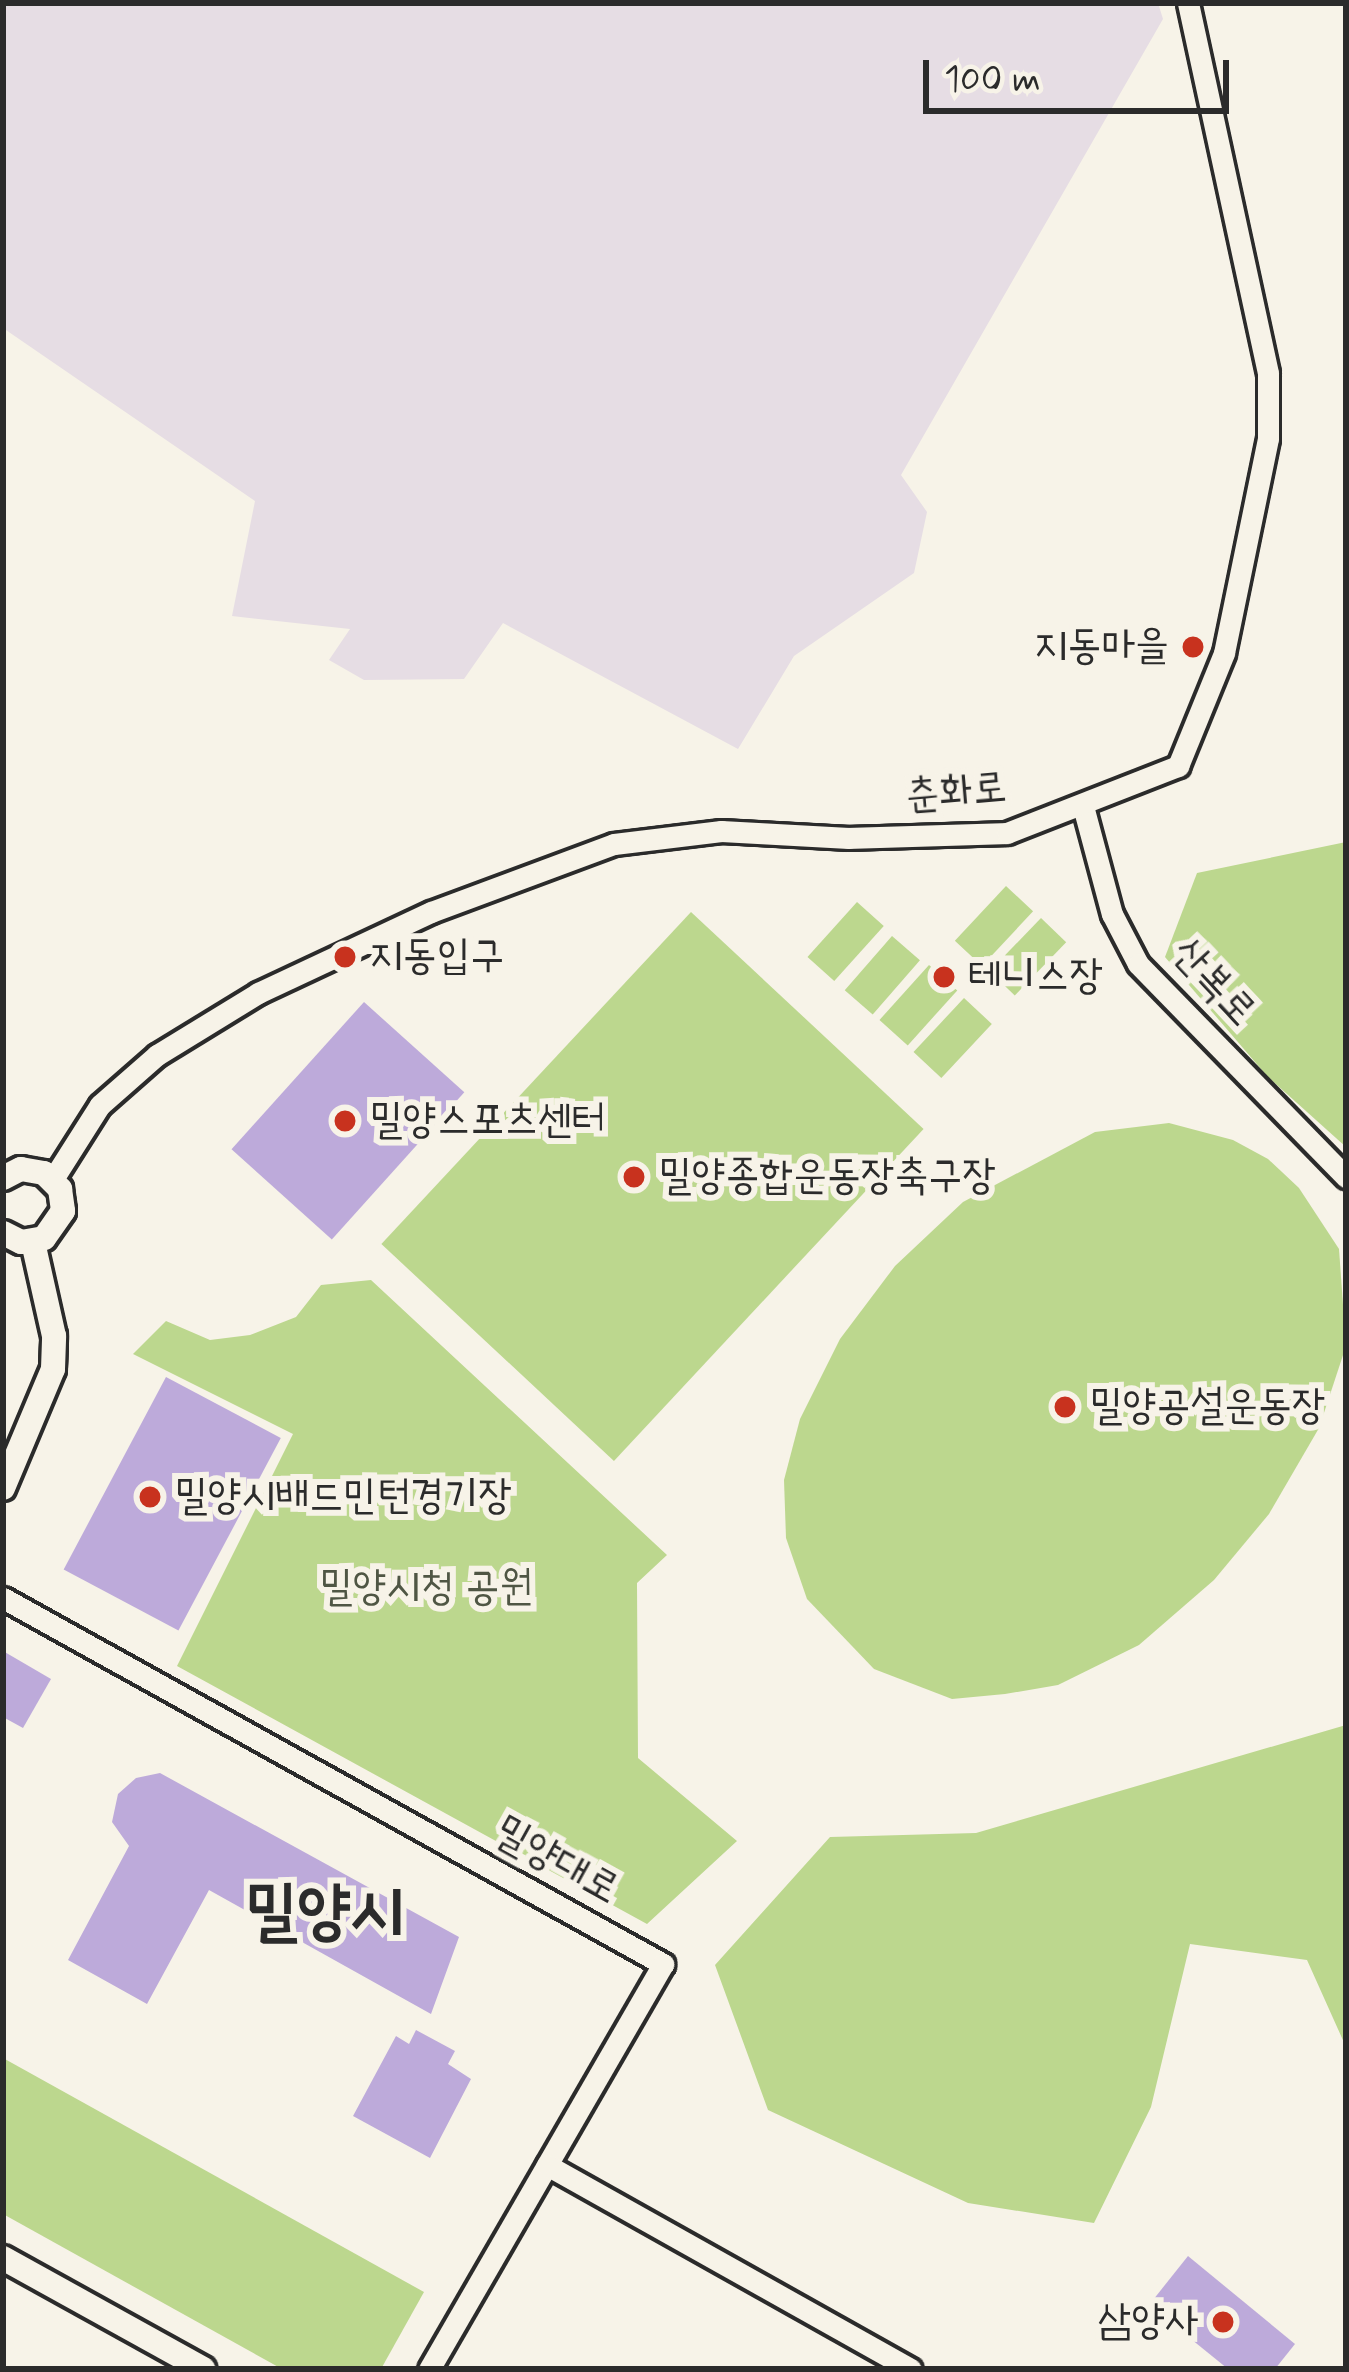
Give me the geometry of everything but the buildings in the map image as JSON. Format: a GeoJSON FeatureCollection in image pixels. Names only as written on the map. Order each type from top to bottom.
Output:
{"type":"FeatureCollection","features":[{"type":"Feature","properties":{"kind":"main road"},"geometry":{"type":"LineString","coordinates":[[3,1178],[32,1169],[53,1180],[63,1211],[53,1232],[33,1242],[3,1233]]}},
{"type":"Feature","properties":{"kind":"main road"},"geometry":{"type":"LineString","coordinates":[[3,1488],[52,1369],[54,1336],[33,1242]]}},
{"type":"Feature","properties":{"kind":"main road"},"geometry":{"type":"LineString","coordinates":[[3,2258],[203,2369]]}},
{"type":"Feature","properties":{"kind":"street","name":"춘화로"},"geometry":{"type":"LineString","coordinates":[[53,1180],[100,1105],[157,1055],[258,993],[431,912],[614,844],[721,831],[954,838],[1007,833],[1178,766],[1224,653],[1268,438],[1268,373],[1189,3]]}},
{"type":"Feature","properties":{"kind":"street","name":"산복로"},"geometry":{"type":"LineString","coordinates":[[1083,806],[1112,914],[1138,964],[1346,1177]]}},
{"type":"Feature","properties":{"kind":"street","name":"밀양대로"},"geometry":{"type":"LineString","coordinates":[[3,1598],[663,1964],[429,2369]]}},
{"type":"Feature","properties":{"kind":"street"},"geometry":{"type":"LineString","coordinates":[[547,2165],[876,2361],[911,2369]]}},
{"type":"Feature","properties":{"kind":"shaded area"},"geometry":{"type":"Polygon","coordinates":[[[3,3],[1158,3],[1163,19],[901,475],[927,512],[914,573],[794,656],[738,749],[503,623],[464,679],[364,680],[329,660],[350,629],[232,616],[255,501],[3,328],[3,3]]]}},
{"type":"Feature","properties":{"kind":"green space"},"geometry":{"type":"Polygon","coordinates":[[[1346,842],[1346,1147],[1267,1076],[1165,957],[1197,873],[1346,842]]]}},
{"type":"Feature","properties":{"kind":"green space"},"geometry":{"type":"Polygon","coordinates":[[[1006,886],[1033,911],[982,966],[955,941],[1006,886]]]}},
{"type":"Feature","properties":{"kind":"green space"},"geometry":{"type":"Polygon","coordinates":[[[857,902],[884,926],[834,981],[807,957],[857,902]]]}},
{"type":"Feature","properties":{"kind":"green space"},"geometry":{"type":"Polygon","coordinates":[[[691,912],[924,1129],[614,1461],[381,1244],[691,912]]]}},
{"type":"Feature","properties":{"kind":"green space"},"geometry":{"type":"Polygon","coordinates":[[[1041,918],[1066,942],[1015,996],[990,971],[1041,918]]]}},
{"type":"Feature","properties":{"kind":"green space"},"geometry":{"type":"Polygon","coordinates":[[[892,936],[920,960],[873,1015],[845,990],[892,936]]]}},
{"type":"Feature","properties":{"kind":"green space"},"geometry":{"type":"Polygon","coordinates":[[[929,965],[957,990],[908,1045],[879,1020],[929,965]]]}},
{"type":"Feature","properties":{"kind":"green space"},"geometry":{"type":"Polygon","coordinates":[[[964,998],[992,1024],[941,1078],[914,1052],[964,998]]]}},
{"type":"Feature","properties":{"kind":"green space"},"geometry":{"type":"Polygon","coordinates":[[[1169,1123],[1233,1140],[1268,1159],[1299,1188],[1339,1249],[1346,1346],[1319,1428],[1269,1514],[1214,1580],[1139,1645],[1058,1685],[952,1699],[874,1669],[807,1599],[786,1538],[784,1480],[800,1419],[840,1339],[895,1266],[963,1202],[1095,1132],[1169,1123]]]}},
{"type":"Feature","properties":{"kind":"green space","name":"밀양시청 공원"},"geometry":{"type":"Polygon","coordinates":[[[371,1280],[667,1555],[637,1583],[638,1758],[737,1841],[647,1924],[177,1666],[293,1434],[133,1354],[166,1321],[210,1340],[250,1335],[296,1317],[321,1285],[371,1280]]]}},
{"type":"Feature","properties":{"kind":"green space"},"geometry":{"type":"Polygon","coordinates":[[[1346,1725],[1346,2047],[1307,1960],[1190,1944],[1151,2107],[1094,2223],[968,2203],[768,2110],[715,1965],[830,1837],[976,1833],[1346,1725]]]}},
{"type":"Feature","properties":{"kind":"green space"},"geometry":{"type":"Polygon","coordinates":[[[3,2058],[424,2292],[381,2369],[282,2369],[3,2214],[3,2058]]]}},
{"type":"Feature","properties":{"kind":"place","name":"지동마을"},"geometry":{"type":"Point","coordinates":[1193,647]}},
{"type":"Feature","properties":{"kind":"place","name":"지동입구"},"geometry":{"type":"Point","coordinates":[345,957]}},
{"type":"Feature","properties":{"kind":"place","name":"테니스장"},"geometry":{"type":"Point","coordinates":[944,977]}},
{"type":"Feature","properties":{"kind":"place","name":"밀양스포츠센터"},"geometry":{"type":"Point","coordinates":[345,1121]}},
{"type":"Feature","properties":{"kind":"place","name":"밀양종합운동장축구장"},"geometry":{"type":"Point","coordinates":[634,1177]}},
{"type":"Feature","properties":{"kind":"place","name":"밀양공설운동장"},"geometry":{"type":"Point","coordinates":[1065,1407]}},
{"type":"Feature","properties":{"kind":"place","name":"밀양시배드민턴경기장"},"geometry":{"type":"Point","coordinates":[150,1497]}},
{"type":"Feature","properties":{"kind":"place","name":"삼양사"},"geometry":{"type":"Point","coordinates":[1223,2322]}},
{"type":"Feature","properties":{"kind":"district","name":"밀양시"},"geometry":{"type":"Point","coordinates":[324,1914]}}]}
